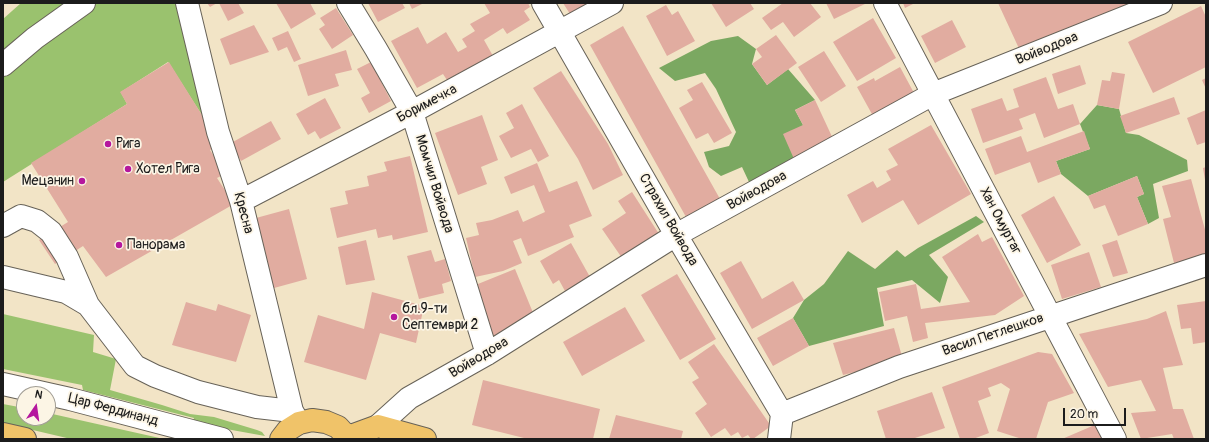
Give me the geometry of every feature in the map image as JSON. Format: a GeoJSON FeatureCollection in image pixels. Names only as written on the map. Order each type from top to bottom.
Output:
{"type":"FeatureCollection","features":[{"type":"Feature","properties":{"kind":"main road"},"geometry":{"type":"LineString","coordinates":[[281,439],[296,417],[326,422],[338,427],[349,438],[378,426],[425,439]]}},
{"type":"Feature","properties":{"kind":"main road"},"geometry":{"type":"LineString","coordinates":[[3,434],[25,439]]}},
{"type":"Feature","properties":{"kind":"street"},"geometry":{"type":"LineString","coordinates":[[3,64],[35,38],[84,3]]}},
{"type":"Feature","properties":{"kind":"street","name":"Кресна"},"geometry":{"type":"LineString","coordinates":[[187,3],[218,132],[241,202],[296,417]]}},
{"type":"Feature","properties":{"kind":"street","name":"Момчил Войвода"},"geometry":{"type":"LineString","coordinates":[[348,3],[412,112],[487,354]]}},
{"type":"Feature","properties":{"kind":"street","name":"Страхил Войвода"},"geometry":{"type":"LineString","coordinates":[[543,3],[676,235],[782,414]]}},
{"type":"Feature","properties":{"kind":"street","name":"Боримечка"},"geometry":{"type":"LineString","coordinates":[[241,202],[412,112],[612,3]]}},
{"type":"Feature","properties":{"kind":"street","name":"Хан Омуртаг"},"geometry":{"type":"LineString","coordinates":[[885,3],[1115,439]]}},
{"type":"Feature","properties":{"kind":"street","name":"Войводова"},"geometry":{"type":"LineString","coordinates":[[378,426],[409,398],[487,354],[676,235],[933,94],[1161,3]]}},
{"type":"Feature","properties":{"kind":"street"},"geometry":{"type":"LineString","coordinates":[[3,226],[20,216],[37,221],[51,232],[67,257],[88,306],[135,366],[155,376],[198,392],[296,417]]}},
{"type":"Feature","properties":{"kind":"street","name":"Васил Петлешков"},"geometry":{"type":"LineString","coordinates":[[782,414],[899,367],[1206,265]]}},
{"type":"Feature","properties":{"kind":"street"},"geometry":{"type":"LineString","coordinates":[[3,277],[66,292],[88,306]]}},
{"type":"Feature","properties":{"kind":"street","name":"Цар Фердинанд"},"geometry":{"type":"LineString","coordinates":[[3,384],[70,399],[222,439]]}},
{"type":"Feature","properties":{"kind":"street"},"geometry":{"type":"LineString","coordinates":[[779,439],[782,414]]}},
{"type":"Feature","properties":{"kind":"green space"},"geometry":{"type":"Polygon","coordinates":[[[21,3],[187,3],[207,123],[168,62],[121,92],[127,104],[3,182],[3,19],[21,3]]]}},
{"type":"Feature","properties":{"kind":"green space"},"geometry":{"type":"Polygon","coordinates":[[[738,36],[756,49],[752,64],[767,85],[788,69],[815,100],[795,110],[803,125],[794,159],[749,182],[742,167],[721,176],[709,167],[704,152],[729,146],[736,132],[716,89],[705,73],[675,81],[659,68],[711,41],[738,36]]]}},
{"type":"Feature","properties":{"kind":"green space"},"geometry":{"type":"Polygon","coordinates":[[[1097,105],[1119,109],[1126,133],[1139,135],[1187,160],[1188,171],[1153,184],[1159,218],[1148,224],[1137,197],[1144,194],[1137,176],[1088,196],[1061,174],[1056,161],[1090,149],[1080,124],[1097,105]]]}},
{"type":"Feature","properties":{"kind":"green space"},"geometry":{"type":"Polygon","coordinates":[[[976,216],[984,222],[929,255],[948,277],[940,303],[912,280],[877,288],[884,326],[809,346],[793,318],[804,300],[824,284],[848,251],[875,269],[897,250],[905,257],[918,248],[976,216]]]}},
{"type":"Feature","properties":{"kind":"green space"},"geometry":{"type":"Polygon","coordinates":[[[3,314],[94,335],[93,352],[116,359],[110,390],[190,414],[214,417],[257,430],[262,432],[265,436],[193,423],[194,418],[83,390],[82,385],[3,369],[3,314]]]}},
{"type":"Feature","properties":{"kind":"green space"},"geometry":{"type":"Polygon","coordinates":[[[3,404],[16,406],[16,426],[56,426],[56,415],[164,439],[71,439],[3,423],[3,404]]]}},
{"type":"Feature","properties":{"kind":"building"},"geometry":{"type":"Polygon","coordinates":[[[207,3],[217,3],[210,7],[207,3]]]}},
{"type":"Feature","properties":{"kind":"building"},"geometry":{"type":"Polygon","coordinates":[[[219,3],[238,3],[244,13],[228,21],[219,3]]]}},
{"type":"Feature","properties":{"kind":"building"},"geometry":{"type":"Polygon","coordinates":[[[276,3],[310,3],[316,14],[291,29],[276,3]]]}},
{"type":"Feature","properties":{"kind":"building"},"geometry":{"type":"Polygon","coordinates":[[[368,3],[402,3],[405,8],[378,22],[368,3]]]}},
{"type":"Feature","properties":{"kind":"building"},"geometry":{"type":"Polygon","coordinates":[[[409,3],[424,3],[412,9],[409,3]]]}},
{"type":"Feature","properties":{"kind":"building"},"geometry":{"type":"Polygon","coordinates":[[[484,3],[528,3],[530,7],[524,11],[530,20],[507,34],[503,28],[484,40],[493,56],[453,89],[443,74],[417,88],[391,41],[418,27],[427,44],[446,32],[458,52],[467,47],[462,39],[475,31],[470,24],[490,13],[484,3]]]}},
{"type":"Feature","properties":{"kind":"building"},"geometry":{"type":"Polygon","coordinates":[[[563,3],[590,3],[570,14],[563,3]]]}},
{"type":"Feature","properties":{"kind":"building"},"geometry":{"type":"Polygon","coordinates":[[[711,3],[750,3],[754,9],[726,27],[711,3]]]}},
{"type":"Feature","properties":{"kind":"building"},"geometry":{"type":"Polygon","coordinates":[[[783,3],[810,3],[821,17],[794,37],[783,22],[771,30],[762,18],[783,3]]]}},
{"type":"Feature","properties":{"kind":"building"},"geometry":{"type":"Polygon","coordinates":[[[826,3],[867,3],[834,19],[826,3]]]}},
{"type":"Feature","properties":{"kind":"building"},"geometry":{"type":"Polygon","coordinates":[[[903,3],[915,3],[905,8],[903,3]]]}},
{"type":"Feature","properties":{"kind":"building"},"geometry":{"type":"Polygon","coordinates":[[[998,3],[1136,3],[1022,55],[998,3]]]}},
{"type":"Feature","properties":{"kind":"building"},"geometry":{"type":"Polygon","coordinates":[[[666,5],[672,15],[678,11],[695,41],[667,56],[646,16],[666,5]]]}},
{"type":"Feature","properties":{"kind":"building"},"geometry":{"type":"Polygon","coordinates":[[[1201,6],[1206,17],[1206,67],[1153,93],[1128,42],[1201,6]]]}},
{"type":"Feature","properties":{"kind":"building"},"geometry":{"type":"Polygon","coordinates":[[[336,8],[353,35],[332,49],[319,29],[325,25],[320,18],[336,8]]]}},
{"type":"Feature","properties":{"kind":"building"},"geometry":{"type":"Polygon","coordinates":[[[873,18],[896,58],[857,81],[833,42],[873,18]]]}},
{"type":"Feature","properties":{"kind":"building"},"geometry":{"type":"Polygon","coordinates":[[[952,20],[966,47],[935,63],[921,36],[952,20]]]}},
{"type":"Feature","properties":{"kind":"building"},"geometry":{"type":"Polygon","coordinates":[[[254,25],[269,52],[230,65],[220,39],[254,25]]]}},
{"type":"Feature","properties":{"kind":"building"},"geometry":{"type":"Polygon","coordinates":[[[623,26],[720,199],[686,217],[590,45],[623,26]]]}},
{"type":"Feature","properties":{"kind":"building"},"geometry":{"type":"Polygon","coordinates":[[[288,31],[301,59],[294,62],[287,47],[278,51],[272,38],[288,31]]]}},
{"type":"Feature","properties":{"kind":"building"},"geometry":{"type":"Polygon","coordinates":[[[776,35],[797,63],[767,85],[752,64],[762,57],[756,49],[776,35]]]}},
{"type":"Feature","properties":{"kind":"building"},"geometry":{"type":"Polygon","coordinates":[[[346,50],[352,70],[335,74],[339,86],[308,96],[298,65],[346,50]]]}},
{"type":"Feature","properties":{"kind":"building"},"geometry":{"type":"Polygon","coordinates":[[[824,51],[846,86],[821,102],[798,67],[824,51]]]}},
{"type":"Feature","properties":{"kind":"building","name":"Хотел Рига"},"geometry":{"type":"Polygon","coordinates":[[[169,62],[220,144],[210,150],[225,174],[217,178],[234,204],[106,277],[83,246],[55,264],[39,240],[68,222],[31,163],[127,104],[120,92],[169,62]]]}},
{"type":"Feature","properties":{"kind":"building"},"geometry":{"type":"Polygon","coordinates":[[[371,62],[391,101],[369,113],[361,98],[370,93],[357,69],[371,62]]]}},
{"type":"Feature","properties":{"kind":"building"},"geometry":{"type":"Polygon","coordinates":[[[1080,65],[1086,84],[1058,94],[1052,74],[1080,65]]]}},
{"type":"Feature","properties":{"kind":"building"},"geometry":{"type":"Polygon","coordinates":[[[900,67],[914,93],[873,116],[857,87],[874,78],[875,81],[900,67]]]}},
{"type":"Feature","properties":{"kind":"building"},"geometry":{"type":"Polygon","coordinates":[[[561,71],[608,144],[623,175],[593,190],[578,159],[533,88],[561,71]]]}},
{"type":"Feature","properties":{"kind":"building"},"geometry":{"type":"Polygon","coordinates":[[[1112,72],[1125,74],[1119,109],[1097,105],[1102,80],[1110,81],[1112,72]]]}},
{"type":"Feature","properties":{"kind":"building"},"geometry":{"type":"Polygon","coordinates":[[[1046,77],[1058,109],[1073,104],[1080,124],[1044,138],[1035,113],[1019,119],[1023,129],[983,143],[971,109],[1002,98],[1007,111],[1019,107],[1013,89],[1046,77]]]}},
{"type":"Feature","properties":{"kind":"building"},"geometry":{"type":"Polygon","coordinates":[[[1206,78],[1206,89],[1202,80],[1206,78]]]}},
{"type":"Feature","properties":{"kind":"building"},"geometry":{"type":"Polygon","coordinates":[[[702,82],[732,133],[714,143],[708,133],[696,139],[679,108],[693,100],[687,90],[702,82]]]}},
{"type":"Feature","properties":{"kind":"building"},"geometry":{"type":"Polygon","coordinates":[[[1174,97],[1180,114],[1126,133],[1120,116],[1174,97]]]}},
{"type":"Feature","properties":{"kind":"building"},"geometry":{"type":"Polygon","coordinates":[[[325,98],[341,128],[320,139],[315,131],[308,135],[296,114],[325,98]]]}},
{"type":"Feature","properties":{"kind":"building"},"geometry":{"type":"Polygon","coordinates":[[[815,100],[834,141],[794,159],[783,134],[803,125],[795,110],[815,100]]]}},
{"type":"Feature","properties":{"kind":"building"},"geometry":{"type":"Polygon","coordinates":[[[522,104],[549,156],[538,162],[531,149],[511,158],[499,136],[514,128],[506,113],[522,104]]]}},
{"type":"Feature","properties":{"kind":"building"},"geometry":{"type":"Polygon","coordinates":[[[1206,110],[1206,142],[1197,145],[1187,118],[1206,110]]]}},
{"type":"Feature","properties":{"kind":"building"},"geometry":{"type":"Polygon","coordinates":[[[482,115],[498,160],[481,167],[487,184],[458,195],[435,133],[482,115]]]}},
{"type":"Feature","properties":{"kind":"building"},"geometry":{"type":"Polygon","coordinates":[[[271,121],[281,139],[241,161],[231,143],[271,121]]]}},
{"type":"Feature","properties":{"kind":"building"},"geometry":{"type":"Polygon","coordinates":[[[931,125],[971,194],[918,225],[903,200],[862,223],[847,195],[873,181],[877,188],[891,180],[886,171],[898,165],[888,149],[931,125]]]}},
{"type":"Feature","properties":{"kind":"building"},"geometry":{"type":"Polygon","coordinates":[[[1084,131],[1090,149],[1056,161],[1061,174],[1038,183],[1030,162],[995,175],[985,149],[1021,136],[1027,152],[1084,131]]]}},
{"type":"Feature","properties":{"kind":"building"},"geometry":{"type":"Polygon","coordinates":[[[410,156],[428,232],[393,240],[392,235],[378,238],[376,229],[337,238],[330,208],[348,204],[345,191],[369,186],[367,176],[387,171],[384,162],[410,156]]]}},
{"type":"Feature","properties":{"kind":"building"},"geometry":{"type":"Polygon","coordinates":[[[537,163],[549,192],[577,181],[592,216],[569,225],[574,237],[528,256],[521,238],[513,241],[522,263],[503,271],[475,277],[466,238],[479,235],[476,223],[492,220],[518,210],[523,222],[545,212],[534,185],[511,194],[504,177],[537,163]]]}},
{"type":"Feature","properties":{"kind":"building"},"geometry":{"type":"Polygon","coordinates":[[[1206,167],[1206,180],[1205,180],[1203,168],[1206,167]]]}},
{"type":"Feature","properties":{"kind":"building"},"geometry":{"type":"Polygon","coordinates":[[[1137,176],[1144,194],[1137,197],[1148,224],[1118,236],[1105,205],[1094,209],[1088,196],[1137,176]]]}},
{"type":"Feature","properties":{"kind":"building"},"geometry":{"type":"Polygon","coordinates":[[[1191,179],[1206,233],[1206,255],[1174,263],[1163,219],[1171,217],[1162,186],[1191,179]]]}},
{"type":"Feature","properties":{"kind":"building"},"geometry":{"type":"Polygon","coordinates":[[[632,192],[659,234],[622,258],[602,229],[626,213],[618,201],[632,192]]]}},
{"type":"Feature","properties":{"kind":"building"},"geometry":{"type":"Polygon","coordinates":[[[1054,196],[1081,245],[1047,263],[1021,215],[1054,196]]]}},
{"type":"Feature","properties":{"kind":"building"},"geometry":{"type":"Polygon","coordinates":[[[289,209],[307,279],[274,288],[256,218],[289,209]]]}},
{"type":"Feature","properties":{"kind":"building"},"geometry":{"type":"Polygon","coordinates":[[[978,234],[982,242],[992,237],[1024,296],[995,315],[925,323],[928,338],[913,342],[907,316],[885,321],[879,292],[916,284],[921,309],[970,302],[942,257],[978,234]]]}},
{"type":"Feature","properties":{"kind":"building"},"geometry":{"type":"Polygon","coordinates":[[[366,240],[375,280],[346,285],[338,247],[366,240]]]}},
{"type":"Feature","properties":{"kind":"building"},"geometry":{"type":"Polygon","coordinates":[[[1117,240],[1128,273],[1113,277],[1102,245],[1117,240]]]}},
{"type":"Feature","properties":{"kind":"building"},"geometry":{"type":"Polygon","coordinates":[[[571,243],[590,277],[565,291],[559,280],[553,284],[540,261],[571,243]]]}},
{"type":"Feature","properties":{"kind":"building"},"geometry":{"type":"Polygon","coordinates":[[[431,250],[435,262],[445,259],[451,281],[442,284],[444,293],[419,299],[407,256],[431,250]]]}},
{"type":"Feature","properties":{"kind":"building"},"geometry":{"type":"Polygon","coordinates":[[[1089,252],[1101,287],[1062,299],[1051,265],[1089,252]]]}},
{"type":"Feature","properties":{"kind":"building"},"geometry":{"type":"Polygon","coordinates":[[[741,261],[762,299],[793,281],[804,300],[752,329],[720,273],[741,261]]]}},
{"type":"Feature","properties":{"kind":"building"},"geometry":{"type":"Polygon","coordinates":[[[515,269],[536,320],[494,337],[473,286],[515,269]]]}},
{"type":"Feature","properties":{"kind":"building"},"geometry":{"type":"Polygon","coordinates":[[[677,274],[716,339],[680,360],[641,295],[677,274]]]}},
{"type":"Feature","properties":{"kind":"building"},"geometry":{"type":"Polygon","coordinates":[[[372,292],[424,306],[416,343],[380,333],[366,380],[304,362],[318,315],[364,329],[372,292]]]}},
{"type":"Feature","properties":{"kind":"building"},"geometry":{"type":"Polygon","coordinates":[[[1206,301],[1206,342],[1193,344],[1191,328],[1181,329],[1177,305],[1206,301]]]}},
{"type":"Feature","properties":{"kind":"building"},"geometry":{"type":"Polygon","coordinates":[[[186,302],[216,311],[218,304],[251,315],[236,362],[172,345],[186,302]]]}},
{"type":"Feature","properties":{"kind":"building"},"geometry":{"type":"Polygon","coordinates":[[[625,307],[645,341],[582,376],[563,342],[625,307]]]}},
{"type":"Feature","properties":{"kind":"building"},"geometry":{"type":"Polygon","coordinates":[[[1166,311],[1183,365],[1163,368],[1173,409],[1183,409],[1194,439],[1174,439],[1172,434],[1141,439],[1131,413],[1156,411],[1141,380],[1108,387],[1079,334],[1147,319],[1166,311]]]}},
{"type":"Feature","properties":{"kind":"building"},"geometry":{"type":"Polygon","coordinates":[[[793,318],[809,346],[773,366],[757,338],[793,318]]]}},
{"type":"Feature","properties":{"kind":"building"},"geometry":{"type":"Polygon","coordinates":[[[894,328],[903,360],[843,375],[833,343],[894,328]]]}},
{"type":"Feature","properties":{"kind":"building"},"geometry":{"type":"Polygon","coordinates":[[[714,344],[771,426],[753,439],[751,439],[748,435],[742,438],[738,432],[731,436],[725,428],[711,437],[695,413],[707,404],[692,382],[699,378],[688,362],[714,344]]]}},
{"type":"Feature","properties":{"kind":"building"},"geometry":{"type":"Polygon","coordinates":[[[1038,352],[1052,354],[1074,393],[1048,402],[1036,439],[1022,439],[997,431],[1010,389],[1001,383],[988,388],[991,396],[978,401],[989,433],[973,439],[960,439],[942,387],[1038,352]]]}},
{"type":"Feature","properties":{"kind":"building"},"geometry":{"type":"Polygon","coordinates":[[[483,380],[600,409],[593,439],[528,439],[472,425],[483,380]]]}},
{"type":"Feature","properties":{"kind":"building"},"geometry":{"type":"Polygon","coordinates":[[[932,392],[945,428],[912,439],[886,439],[877,411],[932,392]]]}},
{"type":"Feature","properties":{"kind":"building"},"geometry":{"type":"Polygon","coordinates":[[[616,415],[683,431],[681,439],[609,439],[616,415]]]}},
{"type":"Feature","properties":{"kind":"building"},"geometry":{"type":"Polygon","coordinates":[[[1097,424],[1104,439],[1062,439],[1097,424]]]}},
{"type":"Feature","properties":{"kind":"place","name":"Рига"},"geometry":{"type":"Point","coordinates":[108,144]}},
{"type":"Feature","properties":{"kind":"place","name":"Хотел Рига"},"geometry":{"type":"Point","coordinates":[128,169]}},
{"type":"Feature","properties":{"kind":"place","name":"Мецанин"},"geometry":{"type":"Point","coordinates":[82,181]}},
{"type":"Feature","properties":{"kind":"place","name":"Панорама"},"geometry":{"type":"Point","coordinates":[119,245]}},
{"type":"Feature","properties":{"kind":"place","name":"бл.9-ти Септември 2"},"geometry":{"type":"Point","coordinates":[394,317]}}]}
